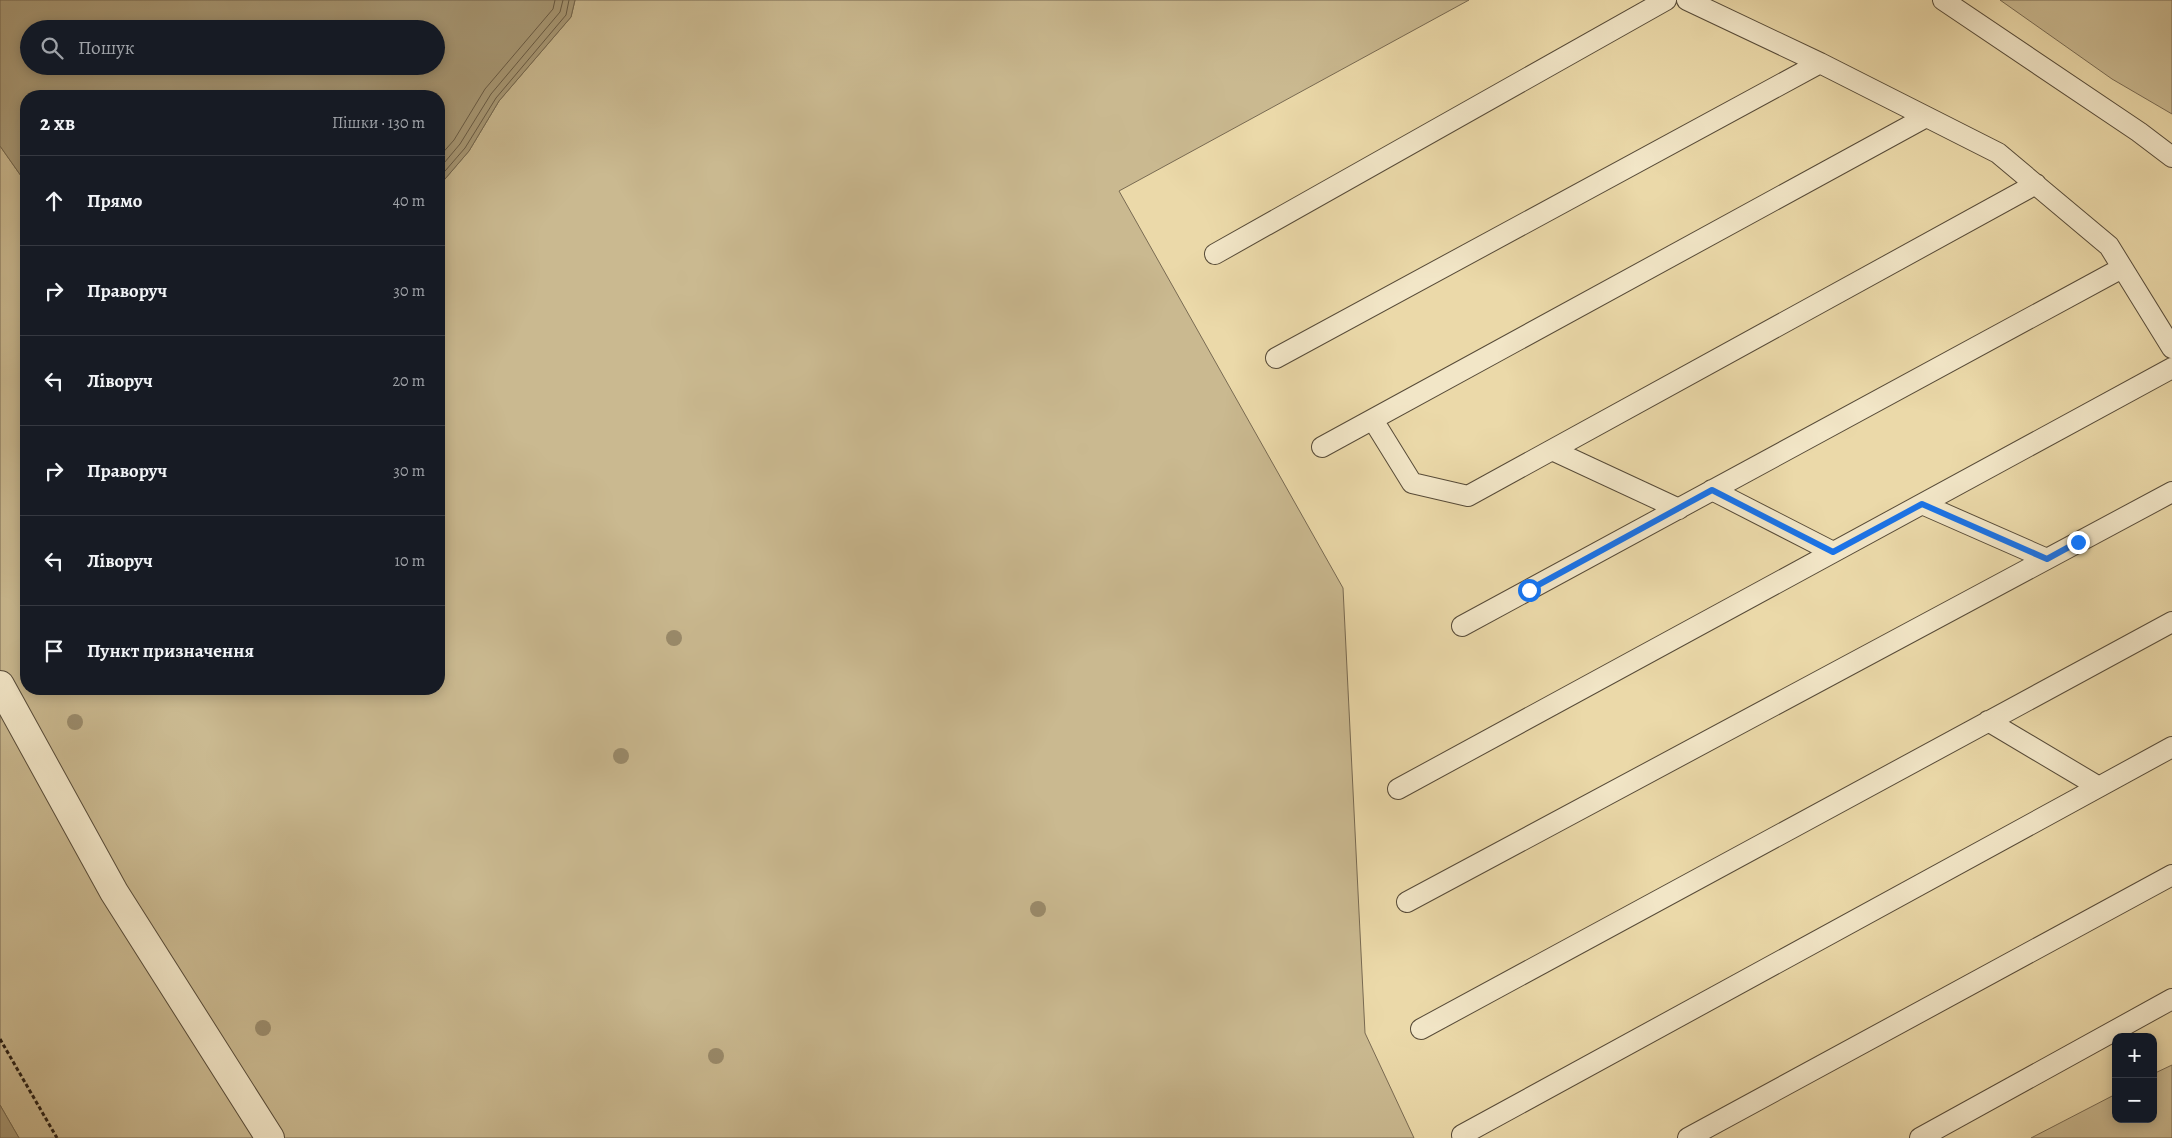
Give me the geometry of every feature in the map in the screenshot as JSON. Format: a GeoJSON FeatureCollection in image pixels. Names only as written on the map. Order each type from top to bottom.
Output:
{"type":"FeatureCollection","features":[{"type":"Feature","properties":{"kind":"street"},"geometry":{"type":"LineString","coordinates":[[0,686],[114,892],[270,1138]]}},
{"type":"Feature","properties":{"kind":"lane"},"geometry":{"type":"LineString","coordinates":[[1215,254],[1666,0]]}},
{"type":"Feature","properties":{"kind":"lane"},"geometry":{"type":"LineString","coordinates":[[1687,0],[1820,63],[1998,153],[2109,246],[2172,348]]}},
{"type":"Feature","properties":{"kind":"lane"},"geometry":{"type":"LineString","coordinates":[[1943,0],[2139,132],[2172,157]]}},
{"type":"Feature","properties":{"kind":"lane"},"geometry":{"type":"LineString","coordinates":[[1276,358],[1820,63]]}},
{"type":"Feature","properties":{"kind":"lane"},"geometry":{"type":"LineString","coordinates":[[1322,447],[1926,117]]}},
{"type":"Feature","properties":{"kind":"lane"},"geometry":{"type":"LineString","coordinates":[[1373,420],[1412,483],[1468,496],[2036,184]]}},
{"type":"Feature","properties":{"kind":"lane"},"geometry":{"type":"LineString","coordinates":[[1462,626],[2122,268]]}},
{"type":"Feature","properties":{"kind":"lane"},"geometry":{"type":"LineString","coordinates":[[1398,789],[2172,368]]}},
{"type":"Feature","properties":{"kind":"lane"},"geometry":{"type":"LineString","coordinates":[[1552,450],[1678,509]]}},
{"type":"Feature","properties":{"kind":"lane"},"geometry":{"type":"LineString","coordinates":[[1712,490],[1833,552]]}},
{"type":"Feature","properties":{"kind":"lane"},"geometry":{"type":"LineString","coordinates":[[1407,902],[2172,492]]}},
{"type":"Feature","properties":{"kind":"lane"},"geometry":{"type":"LineString","coordinates":[[1922,504],[2047,559]]}},
{"type":"Feature","properties":{"kind":"lane"},"geometry":{"type":"LineString","coordinates":[[1421,1029],[2172,622]]}},
{"type":"Feature","properties":{"kind":"lane"},"geometry":{"type":"LineString","coordinates":[[1988,722],[2099,787]]}},
{"type":"Feature","properties":{"kind":"lane"},"geometry":{"type":"LineString","coordinates":[[1462,1136],[2172,747]]}},
{"type":"Feature","properties":{"kind":"lane"},"geometry":{"type":"LineString","coordinates":[[1688,1138],[2172,875]]}},
{"type":"Feature","properties":{"kind":"lane"},"geometry":{"type":"LineString","coordinates":[[1920,1138],[2172,999]]}},
{"type":"Feature","properties":{"kind":"path"},"geometry":{"type":"LineString","coordinates":[[0,1039],[57,1138]]}},
{"type":"Feature","properties":{"kind":"shaded area"},"geometry":{"type":"Polygon","coordinates":[[[575,0],[1469,0],[1119,191],[1343,588],[1365,1033],[1414,1138],[19,1138],[0,1105],[0,146],[20,174],[20,695],[445,695],[445,179],[469,151],[499,101],[571,17],[575,0]]]}},
{"type":"Feature","properties":{"kind":"shaded area"},"geometry":{"type":"Polygon","coordinates":[[[2000,0],[2172,0],[2172,114],[2112,79],[2000,0]]]}},
{"type":"Feature","properties":{"kind":"shaded area"},"geometry":{"type":"Polygon","coordinates":[[[2172,1065],[2172,1138],[2031,1138],[2112,1096],[2112,1123],[2157,1123],[2157,1072],[2172,1065]]]}},
{"type":"Feature","properties":{"kind":"water"},"geometry":{"type":"Polygon","coordinates":[[[0,0],[575,0],[571,17],[499,101],[469,151],[445,179],[445,90],[20,90],[20,174],[0,146],[0,0]]]}},
{"type":"Feature","properties":{"kind":"water"},"geometry":{"type":"Polygon","coordinates":[[[0,1105],[19,1138],[0,1138],[0,1105]]]}},
{"type":"Feature","properties":{"kind":"route"},"geometry":{"type":"LineString","coordinates":[[1529,590],[1712,490],[1833,552],[1922,504],[2047,559],[2078,542]]}}]}
